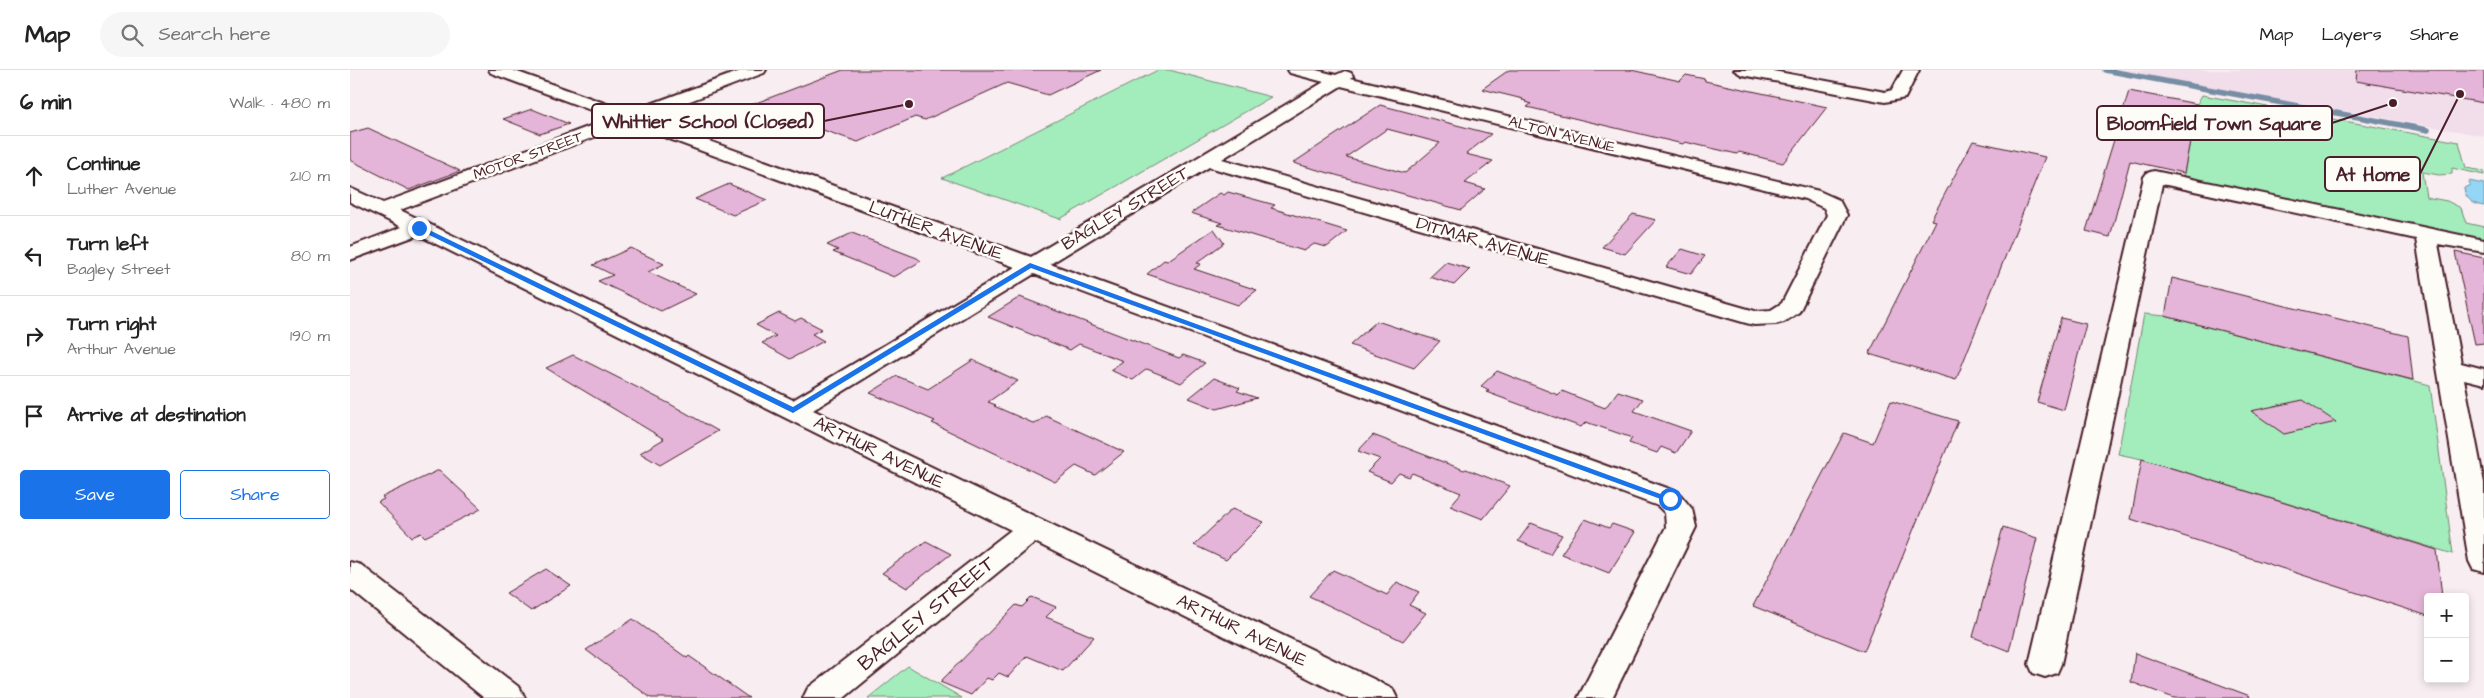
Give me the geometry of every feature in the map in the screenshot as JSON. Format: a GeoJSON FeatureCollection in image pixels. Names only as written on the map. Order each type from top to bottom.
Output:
{"type":"FeatureCollection","features":[{"type":"Feature","properties":{"kind":"street","name":"LUTHER AVENUE"},"geometry":{"type":"LineString","coordinates":[[497,70],[1670,499],[1678,508],[1681,517],[1681,527],[1595,698]]}},
{"type":"Feature","properties":{"kind":"street","name":"MOTOR STREET"},"geometry":{"type":"LineString","coordinates":[[382,210],[758,70]]}},
{"type":"Feature","properties":{"kind":"street","name":"ALTON AVENUE"},"geometry":{"type":"LineString","coordinates":[[1296,70],[1346,75],[1802,192],[1827,201],[1835,208],[1837,215],[1791,307],[1783,314],[1760,319]]}},
{"type":"Feature","properties":{"kind":"street"},"geometry":{"type":"LineString","coordinates":[[1742,70],[1872,96],[1897,95],[1911,70]]}},
{"type":"Feature","properties":{"kind":"street","name":"BAGLEY STREET"},"geometry":{"type":"LineString","coordinates":[[793,411],[1030,265],[1346,75]]}},
{"type":"Feature","properties":{"kind":"street","name":"DITMAR AVENUE"},"geometry":{"type":"LineString","coordinates":[[1206,160],[1741,316],[1760,319]]}},
{"type":"Feature","properties":{"kind":"street"},"geometry":{"type":"LineString","coordinates":[[2046,664],[2154,177],[2484,246]]}},
{"type":"Feature","properties":{"kind":"street","name":"ARTHUR AVENUE"},"geometry":{"type":"LineString","coordinates":[[350,194],[1380,698]]}},
{"type":"Feature","properties":{"kind":"street"},"geometry":{"type":"LineString","coordinates":[[350,254],[419,228]]}},
{"type":"Feature","properties":{"kind":"street"},"geometry":{"type":"LineString","coordinates":[[2426,235],[2484,561]]}},
{"type":"Feature","properties":{"kind":"street"},"geometry":{"type":"LineString","coordinates":[[2450,368],[2484,377]]}},
{"type":"Feature","properties":{"kind":"street","name":"BAGLEY STREET"},"geometry":{"type":"LineString","coordinates":[[820,698],[1033,528]]}},
{"type":"Feature","properties":{"kind":"street"},"geometry":{"type":"LineString","coordinates":[[350,573],[508,698]]}},
{"type":"Feature","properties":{"kind":"shaded area"},"geometry":{"type":"Polygon","coordinates":[[[2118,70],[2484,70],[2484,136],[2118,70]]]}},
{"type":"Feature","properties":{"kind":"green space"},"geometry":{"type":"Polygon","coordinates":[[[1158,70],[1169,70],[1271,97],[1060,219],[942,178],[1158,70]]]}},
{"type":"Feature","properties":{"kind":"green space"},"geometry":{"type":"Polygon","coordinates":[[[2202,95],[2459,142],[2466,168],[2484,171],[2484,175],[2452,168],[2452,174],[2439,175],[2422,172],[2426,197],[2447,201],[2461,208],[2466,223],[2484,227],[2484,240],[2183,178],[2197,104],[2202,95]]]}},
{"type":"Feature","properties":{"kind":"green space"},"geometry":{"type":"Polygon","coordinates":[[[2144,314],[2165,316],[2430,385],[2453,554],[2142,459],[2118,454],[2144,314]]]}},
{"type":"Feature","properties":{"kind":"green space"},"geometry":{"type":"Polygon","coordinates":[[[908,666],[962,698],[868,698],[908,666]]]}},
{"type":"Feature","properties":{"kind":"water"},"geometry":{"type":"Polygon","coordinates":[[[2469,181],[2484,184],[2484,206],[2474,203],[2466,195],[2464,188],[2470,185],[2469,181]]]}},
{"type":"Feature","properties":{"kind":"building"},"geometry":{"type":"Polygon","coordinates":[[[843,70],[1101,70],[1048,95],[1007,83],[925,120],[915,117],[858,142],[820,129],[815,131],[800,126],[794,128],[740,109],[843,70]]]}},
{"type":"Feature","properties":{"kind":"building"},"geometry":{"type":"Polygon","coordinates":[[[1509,70],[1631,70],[1680,81],[1686,75],[1705,79],[1705,81],[1827,107],[1783,163],[1739,152],[1737,154],[1685,142],[1683,144],[1527,107],[1531,104],[1523,99],[1482,89],[1509,70]]]}},
{"type":"Feature","properties":{"kind":"building"},"geometry":{"type":"Polygon","coordinates":[[[2357,70],[2484,70],[2484,103],[2356,81],[2357,70]]]}},
{"type":"Feature","properties":{"kind":"building"},"geometry":{"type":"Polygon","coordinates":[[[2129,91],[2197,104],[2184,173],[2130,161],[2110,237],[2086,231],[2129,91]]]}},
{"type":"Feature","properties":{"kind":"building"},"geometry":{"type":"Polygon","coordinates":[[[1380,105],[1491,134],[1466,154],[1493,161],[1465,183],[1485,189],[1461,210],[1293,163],[1380,105]],[[1387,129],[1346,157],[1405,173],[1440,143],[1387,129]]]}},
{"type":"Feature","properties":{"kind":"building"},"geometry":{"type":"Polygon","coordinates":[[[532,109],[569,124],[540,134],[503,119],[532,109]]]}},
{"type":"Feature","properties":{"kind":"building"},"geometry":{"type":"Polygon","coordinates":[[[368,128],[460,171],[409,190],[350,160],[350,133],[368,128]]]}},
{"type":"Feature","properties":{"kind":"building"},"geometry":{"type":"Polygon","coordinates":[[[1973,141],[2045,157],[1956,380],[1869,354],[1936,221],[1931,220],[1973,141]]]}},
{"type":"Feature","properties":{"kind":"building"},"geometry":{"type":"Polygon","coordinates":[[[729,184],[767,200],[733,215],[695,199],[729,184]]]}},
{"type":"Feature","properties":{"kind":"building"},"geometry":{"type":"Polygon","coordinates":[[[1228,192],[1275,205],[1271,208],[1347,231],[1327,247],[1314,244],[1304,251],[1218,225],[1222,223],[1191,213],[1220,193],[1224,195],[1228,192]]]}},
{"type":"Feature","properties":{"kind":"building"},"geometry":{"type":"Polygon","coordinates":[[[1633,214],[1656,220],[1625,254],[1602,247],[1633,214]]]}},
{"type":"Feature","properties":{"kind":"building"},"geometry":{"type":"Polygon","coordinates":[[[1214,229],[1224,243],[1197,263],[1201,264],[1194,269],[1257,290],[1238,305],[1147,274],[1164,260],[1167,261],[1214,229]]]}},
{"type":"Feature","properties":{"kind":"building"},"geometry":{"type":"Polygon","coordinates":[[[852,233],[921,261],[894,277],[833,252],[838,250],[827,245],[852,233]]]}},
{"type":"Feature","properties":{"kind":"building"},"geometry":{"type":"Polygon","coordinates":[[[631,248],[664,264],[648,272],[696,294],[661,311],[598,281],[613,275],[593,265],[631,248]]]}},
{"type":"Feature","properties":{"kind":"building"},"geometry":{"type":"Polygon","coordinates":[[[1682,249],[1705,256],[1691,274],[1666,267],[1682,249]]]}},
{"type":"Feature","properties":{"kind":"building"},"geometry":{"type":"Polygon","coordinates":[[[2455,252],[2484,258],[2484,343],[2475,344],[2455,252]]]}},
{"type":"Feature","properties":{"kind":"building"},"geometry":{"type":"Polygon","coordinates":[[[1446,262],[1470,269],[1454,285],[1430,277],[1446,262]]]}},
{"type":"Feature","properties":{"kind":"building"},"geometry":{"type":"Polygon","coordinates":[[[2172,278],[2408,336],[2413,380],[2165,316],[2172,278]]]}},
{"type":"Feature","properties":{"kind":"building"},"geometry":{"type":"Polygon","coordinates":[[[1020,297],[1179,358],[1183,355],[1205,363],[1181,383],[1147,369],[1133,380],[1110,370],[1123,361],[1079,344],[1070,350],[988,317],[1020,297]]]}},
{"type":"Feature","properties":{"kind":"building"},"geometry":{"type":"Polygon","coordinates":[[[779,313],[795,321],[801,318],[822,329],[812,334],[824,341],[790,359],[762,343],[776,336],[756,325],[779,313]]]}},
{"type":"Feature","properties":{"kind":"building"},"geometry":{"type":"Polygon","coordinates":[[[2061,318],[2086,324],[2064,410],[2037,402],[2061,318]]]}},
{"type":"Feature","properties":{"kind":"building"},"geometry":{"type":"Polygon","coordinates":[[[1377,321],[1440,341],[1414,368],[1350,345],[1377,321]]]}},
{"type":"Feature","properties":{"kind":"building"},"geometry":{"type":"Polygon","coordinates":[[[573,355],[670,404],[718,431],[660,465],[640,453],[664,439],[546,368],[573,355]]]}},
{"type":"Feature","properties":{"kind":"building"},"geometry":{"type":"Polygon","coordinates":[[[973,360],[1018,381],[988,402],[996,405],[994,406],[1035,424],[1046,416],[1124,452],[1095,475],[1076,466],[1055,482],[932,423],[935,421],[870,393],[897,376],[928,389],[973,360]]]}},
{"type":"Feature","properties":{"kind":"building"},"geometry":{"type":"Polygon","coordinates":[[[1497,371],[1558,395],[1562,391],[1605,408],[1618,391],[1643,399],[1634,411],[1691,431],[1676,453],[1661,447],[1657,453],[1629,443],[1632,438],[1586,422],[1581,427],[1486,392],[1489,390],[1481,386],[1497,371]]]}},
{"type":"Feature","properties":{"kind":"building"},"geometry":{"type":"Polygon","coordinates":[[[1214,378],[1240,388],[1237,391],[1257,398],[1217,409],[1189,398],[1214,378]]]}},
{"type":"Feature","properties":{"kind":"building"},"geometry":{"type":"Polygon","coordinates":[[[2303,400],[2336,422],[2284,434],[2251,411],[2303,400]]]}},
{"type":"Feature","properties":{"kind":"building"},"geometry":{"type":"Polygon","coordinates":[[[1891,401],[1958,421],[1864,651],[1753,606],[1844,433],[1873,443],[1891,401]]]}},
{"type":"Feature","properties":{"kind":"building"},"geometry":{"type":"Polygon","coordinates":[[[1373,435],[1510,486],[1483,519],[1450,506],[1461,493],[1412,473],[1409,477],[1399,473],[1391,482],[1367,472],[1380,459],[1358,451],[1373,435]]]}},
{"type":"Feature","properties":{"kind":"building"},"geometry":{"type":"Polygon","coordinates":[[[2142,459],[2437,550],[2442,593],[2424,593],[2424,615],[2131,519],[2142,459]]]}},
{"type":"Feature","properties":{"kind":"building"},"geometry":{"type":"Polygon","coordinates":[[[439,470],[481,509],[425,537],[421,533],[412,537],[378,502],[384,499],[382,497],[439,470]]]}},
{"type":"Feature","properties":{"kind":"building"},"geometry":{"type":"Polygon","coordinates":[[[1232,509],[1264,522],[1226,560],[1194,545],[1232,509]]]}},
{"type":"Feature","properties":{"kind":"building"},"geometry":{"type":"Polygon","coordinates":[[[1585,519],[1609,528],[1612,524],[1635,532],[1609,573],[1561,554],[1585,519]]]}},
{"type":"Feature","properties":{"kind":"building"},"geometry":{"type":"Polygon","coordinates":[[[1531,523],[1562,535],[1550,554],[1518,541],[1531,523]]]}},
{"type":"Feature","properties":{"kind":"building"},"geometry":{"type":"Polygon","coordinates":[[[2003,527],[2037,538],[2009,651],[1973,637],[2003,527]]]}},
{"type":"Feature","properties":{"kind":"building"},"geometry":{"type":"Polygon","coordinates":[[[926,541],[951,554],[907,588],[882,573],[926,541]]]}},
{"type":"Feature","properties":{"kind":"building"},"geometry":{"type":"Polygon","coordinates":[[[546,569],[571,586],[531,611],[506,593],[546,569]]]}},
{"type":"Feature","properties":{"kind":"building"},"geometry":{"type":"Polygon","coordinates":[[[1333,570],[1387,595],[1397,582],[1419,592],[1409,605],[1426,613],[1403,641],[1309,596],[1333,570]]]}},
{"type":"Feature","properties":{"kind":"building"},"geometry":{"type":"Polygon","coordinates":[[[1032,597],[1056,607],[1046,617],[1094,637],[1063,671],[1027,656],[1008,677],[999,673],[992,680],[987,678],[971,695],[940,682],[1016,605],[1022,607],[1032,597]]]}},
{"type":"Feature","properties":{"kind":"building"},"geometry":{"type":"Polygon","coordinates":[[[633,619],[687,658],[689,656],[749,698],[651,698],[586,650],[633,619]]]}},
{"type":"Feature","properties":{"kind":"building"},"geometry":{"type":"Polygon","coordinates":[[[2135,653],[2250,696],[2249,698],[2174,698],[2131,682],[2135,653]]]}},
{"type":"Feature","properties":{"kind":"waterway"},"geometry":{"type":"LineString","coordinates":[[2105,70],[2428,130]]}},
{"type":"Feature","properties":{"kind":"place","name":"At Home"},"geometry":{"type":"Point","coordinates":[2460,94]}},
{"type":"Feature","properties":{"kind":"place","name":"Bloomfield Town Square"},"geometry":{"type":"Point","coordinates":[2393,103]}},
{"type":"Feature","properties":{"kind":"place","name":"Whittier School (Closed)"},"geometry":{"type":"Point","coordinates":[909,104]}},
{"type":"Feature","properties":{"kind":"route"},"geometry":{"type":"LineString","coordinates":[[419,228],[793,411],[1030,265],[1670,499]]}}]}
